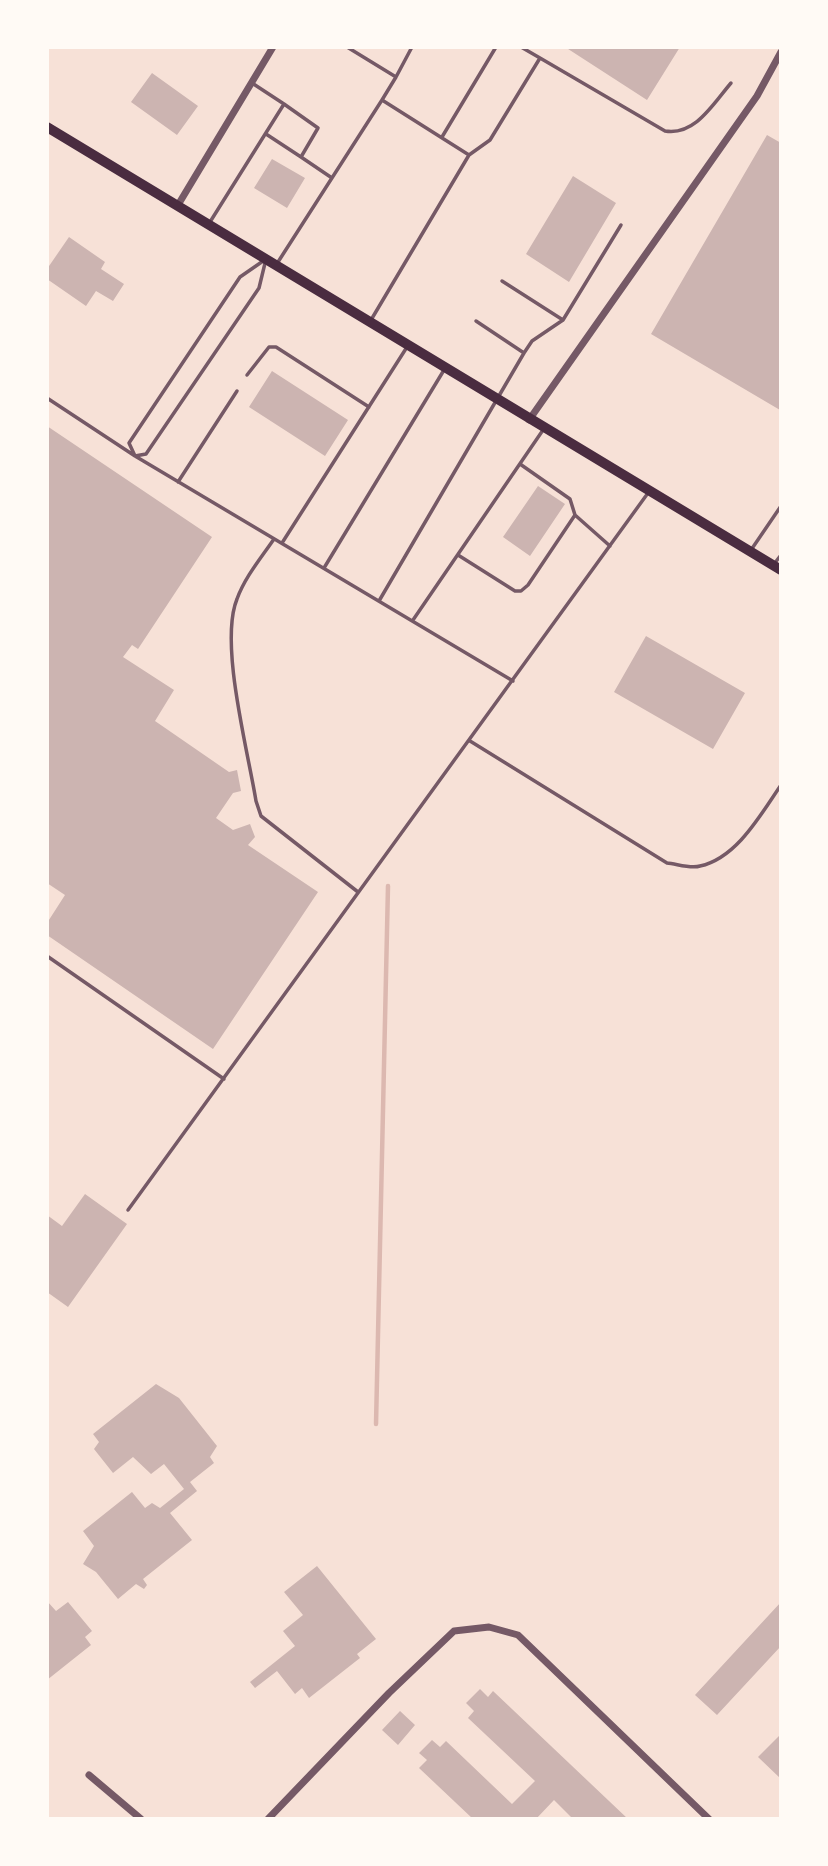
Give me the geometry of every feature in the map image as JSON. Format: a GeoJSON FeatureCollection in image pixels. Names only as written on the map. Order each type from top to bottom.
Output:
{"type":"FeatureCollection","features":[{"type":"Feature","properties":{"kind":"main road"},"geometry":{"type":"LineString","coordinates":[[47,127],[777,568]]}},
{"type":"Feature","properties":{"kind":"street"},"geometry":{"type":"LineString","coordinates":[[178,205],[273,47]]}},
{"type":"Feature","properties":{"kind":"street"},"geometry":{"type":"LineString","coordinates":[[529,419],[757,96],[781,52]]}},
{"type":"Feature","properties":{"kind":"street"},"geometry":{"type":"LineString","coordinates":[[268,1819],[454,1631],[489,1627],[517,1635],[709,1819]]}},
{"type":"Feature","properties":{"kind":"street"},"geometry":{"type":"LineString","coordinates":[[89,1775],[141,1819]]}},
{"type":"Feature","properties":{"kind":"lane"},"geometry":{"type":"LineString","coordinates":[[347,47],[396,77]]}},
{"type":"Feature","properties":{"kind":"lane"},"geometry":{"type":"LineString","coordinates":[[135,456],[146,454],[216,355],[259,288],[271,262],[332,178],[412,47]]}},
{"type":"Feature","properties":{"kind":"lane"},"geometry":{"type":"LineString","coordinates":[[442,138],[496,47]]}},
{"type":"Feature","properties":{"kind":"lane"},"geometry":{"type":"LineString","coordinates":[[521,47],[665,131],[679,134],[692,126],[731,83]]}},
{"type":"Feature","properties":{"kind":"lane"},"geometry":{"type":"LineString","coordinates":[[370,322],[469,155],[490,140],[540,58]]}},
{"type":"Feature","properties":{"kind":"lane"},"geometry":{"type":"LineString","coordinates":[[252,82],[318,128],[301,157]]}},
{"type":"Feature","properties":{"kind":"lane"},"geometry":{"type":"LineString","coordinates":[[382,100],[469,155]]}},
{"type":"Feature","properties":{"kind":"lane"},"geometry":{"type":"LineString","coordinates":[[209,224],[284,104]]}},
{"type":"Feature","properties":{"kind":"lane"},"geometry":{"type":"LineString","coordinates":[[266,134],[332,178]]}},
{"type":"Feature","properties":{"kind":"lane"},"geometry":{"type":"LineString","coordinates":[[379,601],[524,353],[532,341],[563,320],[621,225]]}},
{"type":"Feature","properties":{"kind":"lane"},"geometry":{"type":"LineString","coordinates":[[135,456],[129,443],[240,277],[271,262]]}},
{"type":"Feature","properties":{"kind":"lane"},"geometry":{"type":"LineString","coordinates":[[502,281],[563,320]]}},
{"type":"Feature","properties":{"kind":"lane"},"geometry":{"type":"LineString","coordinates":[[476,321],[524,353]]}},
{"type":"Feature","properties":{"kind":"lane"},"geometry":{"type":"LineString","coordinates":[[282,543],[408,345]]}},
{"type":"Feature","properties":{"kind":"lane"},"geometry":{"type":"LineString","coordinates":[[247,375],[263,352],[269,347],[276,347],[369,407]]}},
{"type":"Feature","properties":{"kind":"lane"},"geometry":{"type":"LineString","coordinates":[[324,568],[445,368]]}},
{"type":"Feature","properties":{"kind":"lane"},"geometry":{"type":"LineString","coordinates":[[178,482],[237,391]]}},
{"type":"Feature","properties":{"kind":"lane"},"geometry":{"type":"LineString","coordinates":[[47,398],[135,456],[513,681]]}},
{"type":"Feature","properties":{"kind":"lane"},"geometry":{"type":"LineString","coordinates":[[412,621],[544,428]]}},
{"type":"Feature","properties":{"kind":"lane"},"geometry":{"type":"LineString","coordinates":[[520,464],[570,499],[575,515],[610,546]]}},
{"type":"Feature","properties":{"kind":"lane"},"geometry":{"type":"LineString","coordinates":[[128,1210],[649,491]]}},
{"type":"Feature","properties":{"kind":"lane"},"geometry":{"type":"LineString","coordinates":[[750,552],[781,506]]}},
{"type":"Feature","properties":{"kind":"lane"},"geometry":{"type":"LineString","coordinates":[[458,555],[514,591],[521,591],[528,585],[575,515]]}},
{"type":"Feature","properties":{"kind":"lane"},"geometry":{"type":"LineString","coordinates":[[274,539],[242,589],[232,616],[230,646],[256,801],[261,816],[358,892]]}},
{"type":"Feature","properties":{"kind":"lane"},"geometry":{"type":"LineString","coordinates":[[777,568],[781,555]]}},
{"type":"Feature","properties":{"kind":"lane"},"geometry":{"type":"LineString","coordinates":[[470,741],[667,863],[688,866],[699,867],[723,856],[749,830],[781,785]]}},
{"type":"Feature","properties":{"kind":"lane"},"geometry":{"type":"LineString","coordinates":[[47,956],[224,1079]]}},
{"type":"Feature","properties":{"kind":"building"},"geometry":{"type":"Polygon","coordinates":[[[565,47],[680,47],[647,100],[565,47]]]}},
{"type":"Feature","properties":{"kind":"building"},"geometry":{"type":"Polygon","coordinates":[[[152,73],[198,106],[177,135],[131,102],[152,73]]]}},
{"type":"Feature","properties":{"kind":"building"},"geometry":{"type":"Polygon","coordinates":[[[767,135],[781,143],[780,410],[651,334],[767,135]]]}},
{"type":"Feature","properties":{"kind":"building"},"geometry":{"type":"Polygon","coordinates":[[[272,159],[305,178],[287,208],[254,188],[272,159]]]}},
{"type":"Feature","properties":{"kind":"building"},"geometry":{"type":"Polygon","coordinates":[[[573,176],[616,203],[569,282],[526,254],[573,176]]]}},
{"type":"Feature","properties":{"kind":"building"},"geometry":{"type":"Polygon","coordinates":[[[69,237],[105,262],[101,269],[124,284],[113,301],[96,291],[86,306],[47,279],[47,269],[69,237]]]}},
{"type":"Feature","properties":{"kind":"building"},"geometry":{"type":"Polygon","coordinates":[[[272,371],[348,420],[325,456],[249,407],[272,371]]]}},
{"type":"Feature","properties":{"kind":"building"},"geometry":{"type":"Polygon","coordinates":[[[47,426],[212,537],[138,649],[132,645],[123,657],[174,690],[155,721],[229,772],[237,770],[241,791],[233,793],[216,818],[233,830],[250,824],[255,837],[248,845],[318,892],[213,1049],[47,935],[47,923],[65,895],[47,883],[47,426]]]}},
{"type":"Feature","properties":{"kind":"building"},"geometry":{"type":"Polygon","coordinates":[[[538,486],[565,504],[530,556],[503,537],[538,486]]]}},
{"type":"Feature","properties":{"kind":"building"},"geometry":{"type":"Polygon","coordinates":[[[646,636],[745,693],[713,749],[614,692],[646,636]]]}},
{"type":"Feature","properties":{"kind":"building"},"geometry":{"type":"Polygon","coordinates":[[[85,1194],[127,1224],[68,1307],[47,1292],[47,1215],[62,1226],[85,1194]]]}},
{"type":"Feature","properties":{"kind":"building"},"geometry":{"type":"Polygon","coordinates":[[[156,1384],[179,1398],[217,1446],[210,1457],[214,1463],[190,1482],[197,1491],[170,1513],[192,1540],[143,1579],[147,1585],[144,1589],[136,1584],[118,1599],[96,1572],[83,1564],[94,1546],[83,1531],[132,1492],[145,1508],[152,1503],[160,1508],[184,1489],[164,1464],[151,1474],[133,1457],[113,1473],[94,1449],[99,1442],[93,1434],[156,1384]]]}},
{"type":"Feature","properties":{"kind":"building"},"geometry":{"type":"Polygon","coordinates":[[[317,1566],[376,1639],[357,1654],[360,1658],[309,1698],[302,1688],[295,1694],[277,1671],[255,1688],[250,1682],[295,1646],[283,1631],[303,1615],[284,1592],[317,1566]]]}},
{"type":"Feature","properties":{"kind":"building"},"geometry":{"type":"Polygon","coordinates":[[[47,1601],[56,1611],[68,1602],[92,1631],[85,1637],[91,1645],[47,1680],[47,1601]]]}},
{"type":"Feature","properties":{"kind":"building"},"geometry":{"type":"Polygon","coordinates":[[[781,1602],[781,1646],[717,1715],[695,1695],[781,1602]]]}},
{"type":"Feature","properties":{"kind":"building"},"geometry":{"type":"Polygon","coordinates":[[[480,1689],[488,1697],[493,1691],[628,1819],[573,1819],[554,1800],[536,1819],[473,1819],[419,1768],[427,1760],[419,1753],[432,1740],[440,1747],[446,1741],[512,1804],[535,1781],[468,1718],[474,1711],[466,1703],[480,1689]]]}},
{"type":"Feature","properties":{"kind":"building"},"geometry":{"type":"Polygon","coordinates":[[[400,1711],[415,1725],[398,1745],[382,1730],[400,1711]]]}},
{"type":"Feature","properties":{"kind":"building"},"geometry":{"type":"Polygon","coordinates":[[[781,1734],[781,1779],[758,1757],[781,1734]]]}},
{"type":"Feature","properties":{"kind":"waterway"},"geometry":{"type":"LineString","coordinates":[[376,1424],[388,886]]}}]}
